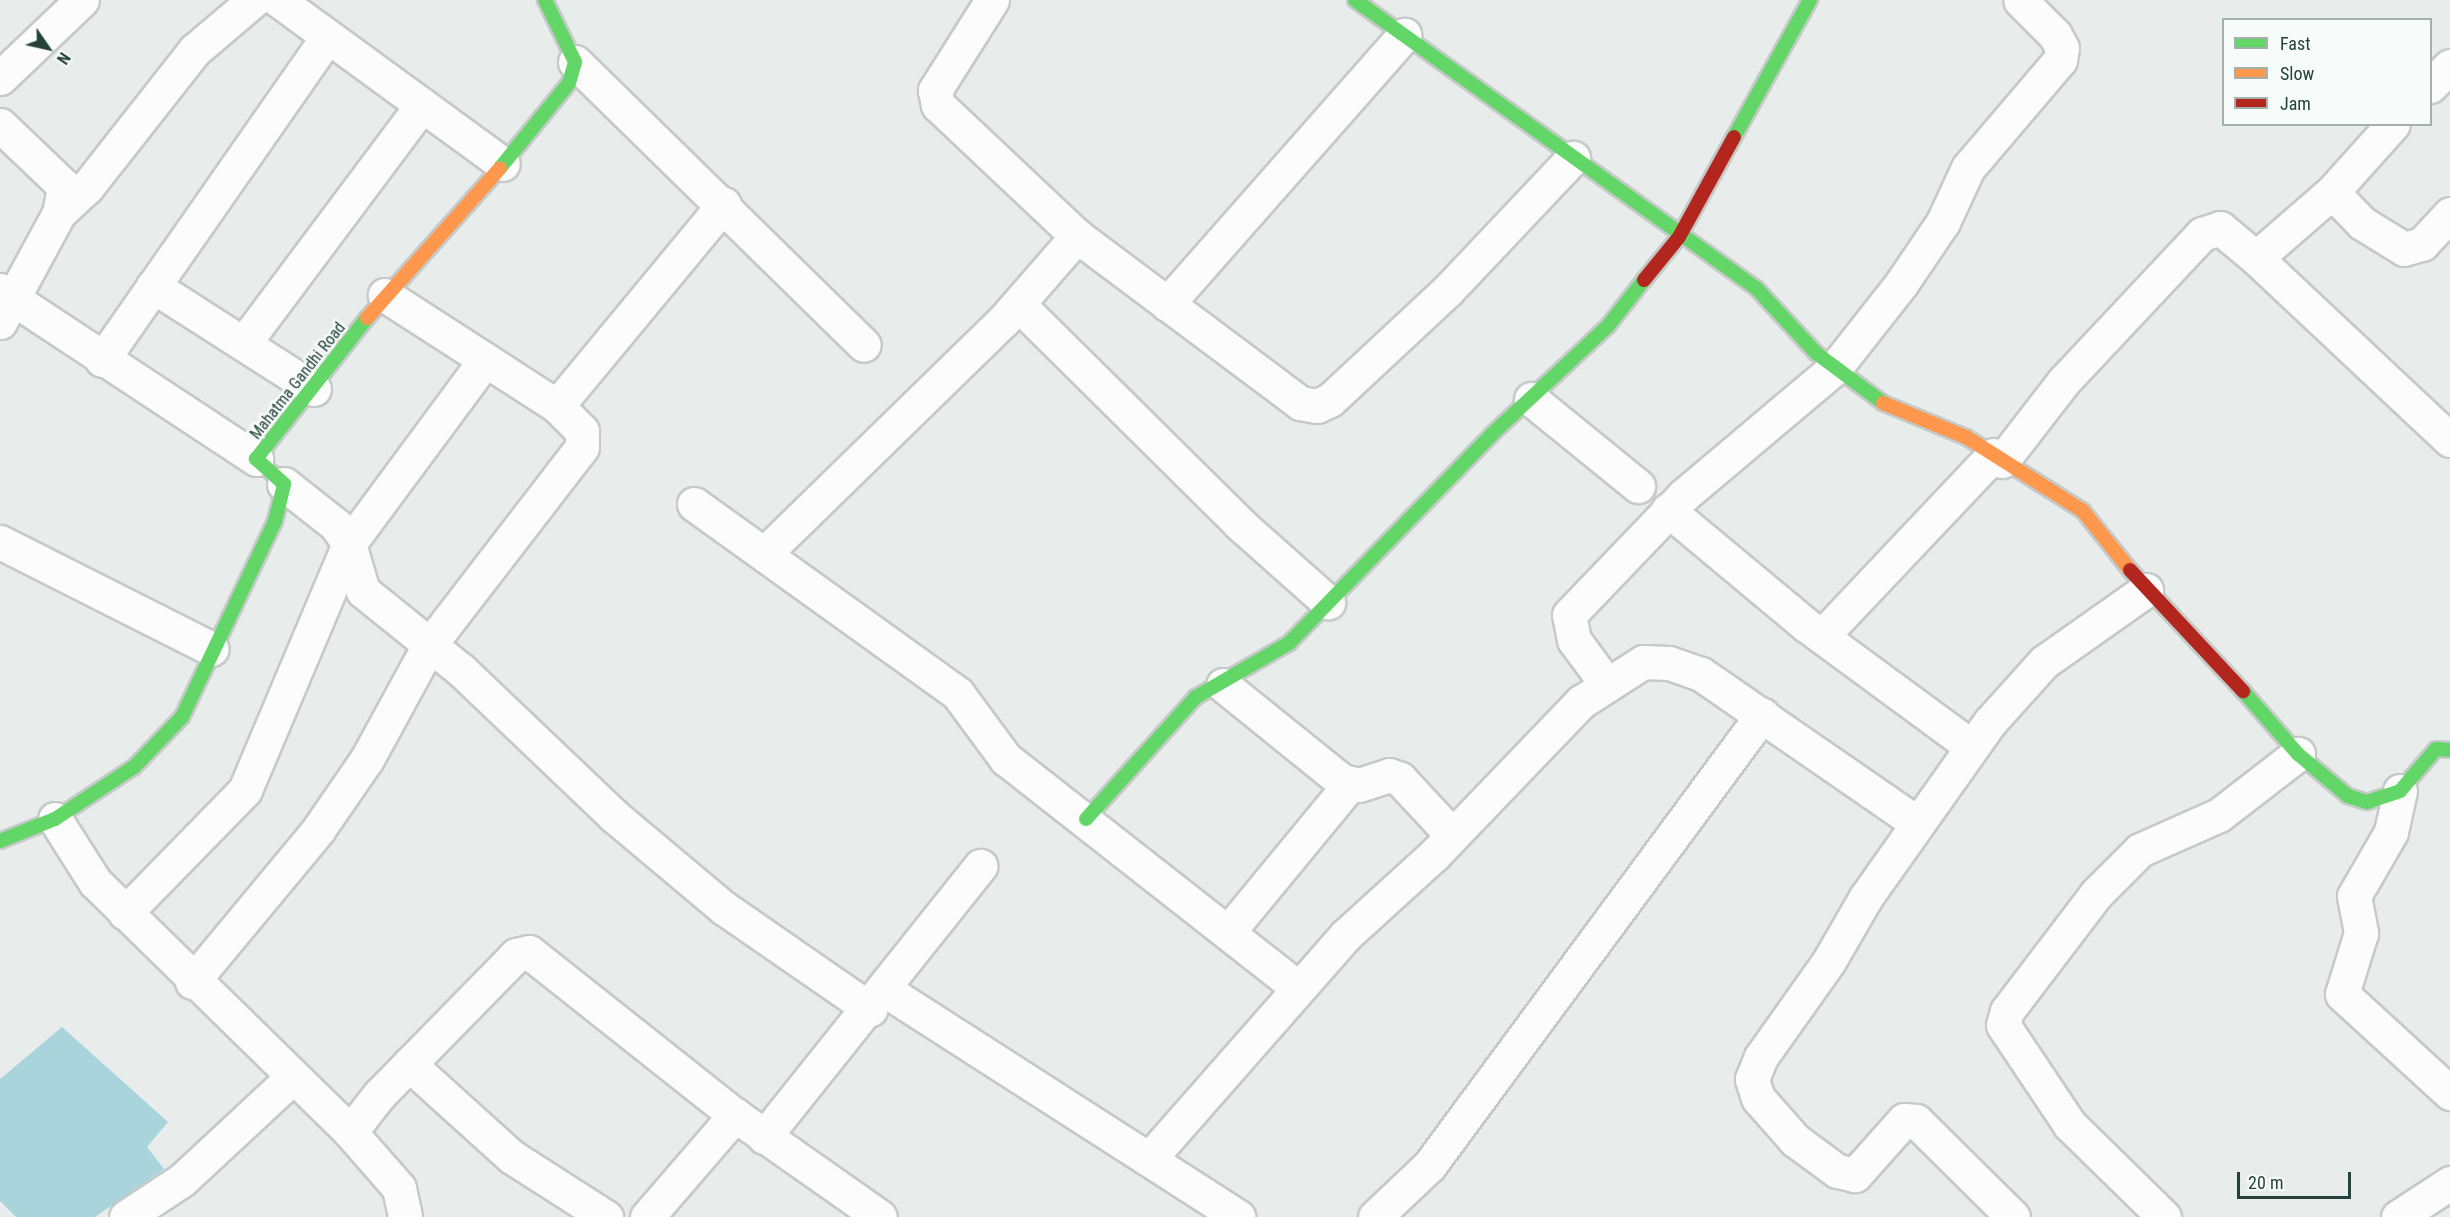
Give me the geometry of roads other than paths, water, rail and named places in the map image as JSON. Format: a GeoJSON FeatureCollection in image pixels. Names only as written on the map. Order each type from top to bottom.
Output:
{"type":"FeatureCollection","features":[{"type":"Feature","properties":{"kind":"street"},"geometry":{"type":"LineString","coordinates":[[0,78],[82,0]]}},
{"type":"Feature","properties":{"kind":"street"},"geometry":{"type":"LineString","coordinates":[[255,0],[195,50],[87,187],[59,213],[4,304],[102,360],[256,459]]}},
{"type":"Feature","properties":{"kind":"street"},"geometry":{"type":"LineString","coordinates":[[278,0],[503,164]]}},
{"type":"Feature","properties":{"kind":"street"},"geometry":{"type":"LineString","coordinates":[[545,0],[575,62],[724,204],[864,345]]}},
{"type":"Feature","properties":{"kind":"street"},"geometry":{"type":"LineString","coordinates":[[992,0],[934,99],[1077,236],[1300,403],[1317,406],[1330,400],[1448,290],[1573,158]]}},
{"type":"Feature","properties":{"kind":"street"},"geometry":{"type":"LineString","coordinates":[[1355,0],[1678,237],[1757,289],[1835,368],[1892,410],[1966,437],[2083,511],[2146,590],[2298,754],[2348,796],[2367,802],[2400,791]]}},
{"type":"Feature","properties":{"kind":"street"},"geometry":{"type":"LineString","coordinates":[[1086,819],[1196,696],[1223,685],[1289,643],[1531,399],[1608,326],[1678,237],[1810,0]]}},
{"type":"Feature","properties":{"kind":"street"},"geometry":{"type":"LineString","coordinates":[[1605,682],[1574,640],[1569,615],[1668,510],[1835,368],[1932,239],[1968,168],[2060,60],[2062,48],[2055,35],[2020,0]]}},
{"type":"Feature","properties":{"kind":"street"},"geometry":{"type":"LineString","coordinates":[[1167,304],[1404,35]]}},
{"type":"Feature","properties":{"kind":"street"},"geometry":{"type":"LineString","coordinates":[[102,360],[327,37]]}},
{"type":"Feature","properties":{"kind":"street","name":"Mahatma Gandhi Road"},"geometry":{"type":"LineString","coordinates":[[284,484],[256,459],[314,389],[385,295],[503,164],[569,83],[575,62]]}},
{"type":"Feature","properties":{"kind":"street"},"geometry":{"type":"LineString","coordinates":[[2432,84],[2450,66]]}},
{"type":"Feature","properties":{"kind":"street"},"geometry":{"type":"LineString","coordinates":[[244,343],[422,105]]}},
{"type":"Feature","properties":{"kind":"street"},"geometry":{"type":"LineString","coordinates":[[0,125],[64,186],[59,213]]}},
{"type":"Feature","properties":{"kind":"street"},"geometry":{"type":"LineString","coordinates":[[2256,258],[2332,192],[2391,126]]}},
{"type":"Feature","properties":{"kind":"street"},"geometry":{"type":"LineString","coordinates":[[2332,192],[2362,223],[2404,249],[2422,244],[2450,214]]}},
{"type":"Feature","properties":{"kind":"street"},"geometry":{"type":"LineString","coordinates":[[558,406],[724,204]]}},
{"type":"Feature","properties":{"kind":"street"},"geometry":{"type":"LineString","coordinates":[[1822,636],[1997,458],[2063,382],[2202,234],[2220,228],[2256,258],[2450,440]]}},
{"type":"Feature","properties":{"kind":"street"},"geometry":{"type":"LineString","coordinates":[[764,554],[1018,304],[1077,236]]}},
{"type":"Feature","properties":{"kind":"street"},"geometry":{"type":"LineString","coordinates":[[153,286],[314,389]]}},
{"type":"Feature","properties":{"kind":"street"},"geometry":{"type":"LineString","coordinates":[[192,982],[318,830],[367,759],[428,647],[582,447],[582,431],[558,406],[385,295]]}},
{"type":"Feature","properties":{"kind":"street"},"geometry":{"type":"LineString","coordinates":[[1018,304],[1239,524],[1328,602]]}},
{"type":"Feature","properties":{"kind":"street"},"geometry":{"type":"LineString","coordinates":[[125,914],[245,790],[349,544],[485,360]]}},
{"type":"Feature","properties":{"kind":"street"},"geometry":{"type":"LineString","coordinates":[[1531,399],[1638,486]]}},
{"type":"Feature","properties":{"kind":"street"},"geometry":{"type":"LineString","coordinates":[[0,841],[55,819],[134,767],[182,717],[212,649],[275,521],[284,484],[336,525],[349,544],[363,591],[428,647],[461,670],[613,815],[724,908],[1150,1158],[1238,1217]]}},
{"type":"Feature","properties":{"kind":"street"},"geometry":{"type":"LineString","coordinates":[[694,504],[958,694],[1006,759],[1086,819],[1298,988]]}},
{"type":"Feature","properties":{"kind":"street"},"geometry":{"type":"LineString","coordinates":[[1668,510],[1822,636],[1972,747]]}},
{"type":"Feature","properties":{"kind":"street"},"geometry":{"type":"LineString","coordinates":[[0,542],[212,649]]}},
{"type":"Feature","properties":{"kind":"street"},"geometry":{"type":"LineString","coordinates":[[2013,1217],[1916,1121],[1904,1120],[1855,1175],[1837,1171],[1795,1140],[1758,1098],[1752,1079],[1761,1057],[1917,823],[1972,747],[2044,662],[2108,612],[2146,590]]}},
{"type":"Feature","properties":{"kind":"street"},"geometry":{"type":"LineString","coordinates":[[1150,1158],[1298,988],[1605,682],[1643,662],[1669,663],[1701,674],[1917,823]]}},
{"type":"Feature","properties":{"kind":"street"},"geometry":{"type":"LineString","coordinates":[[1223,685],[1307,756],[1351,783]]}},
{"type":"Feature","properties":{"kind":"street"},"geometry":{"type":"LineString","coordinates":[[1375,1217],[1429,1166],[1762,716]]}},
{"type":"Feature","properties":{"kind":"street"},"geometry":{"type":"LineString","coordinates":[[2450,750],[2436,749],[2400,791],[2391,832],[2354,896],[2361,933],[2342,994],[2450,1093]]}},
{"type":"Feature","properties":{"kind":"street"},"geometry":{"type":"LineString","coordinates":[[2164,1217],[2070,1125],[2003,1025],[2007,1011],[2097,894],[2140,849],[2219,815],[2298,754]]}},
{"type":"Feature","properties":{"kind":"street"},"geometry":{"type":"LineString","coordinates":[[1228,932],[1351,783],[1389,775],[1401,779],[1452,835]]}},
{"type":"Feature","properties":{"kind":"street"},"geometry":{"type":"LineString","coordinates":[[55,819],[95,882],[125,914],[192,982],[350,1132],[399,1188],[405,1217]]}},
{"type":"Feature","properties":{"kind":"street"},"geometry":{"type":"LineString","coordinates":[[764,1137],[878,999],[980,866]]}},
{"type":"Feature","properties":{"kind":"street"},"geometry":{"type":"LineString","coordinates":[[350,1132],[409,1064],[516,955],[529,952],[764,1137],[880,1217]]}},
{"type":"Feature","properties":{"kind":"street"},"geometry":{"type":"LineString","coordinates":[[409,1064],[512,1157],[606,1217]]}},
{"type":"Feature","properties":{"kind":"street"},"geometry":{"type":"LineString","coordinates":[[126,1217],[182,1180],[293,1077]]}},
{"type":"Feature","properties":{"kind":"street"},"geometry":{"type":"LineString","coordinates":[[647,1217],[735,1115]]}},
{"type":"Feature","properties":{"kind":"street"},"geometry":{"type":"LineString","coordinates":[[2398,1217],[2450,1183]]}},
{"type":"Feature","properties":{"kind":"water"},"geometry":{"type":"Polygon","coordinates":[[[62,1027],[168,1122],[147,1147],[164,1169],[95,1217],[16,1217],[0,1201],[0,1079],[62,1027]]]}}]}
